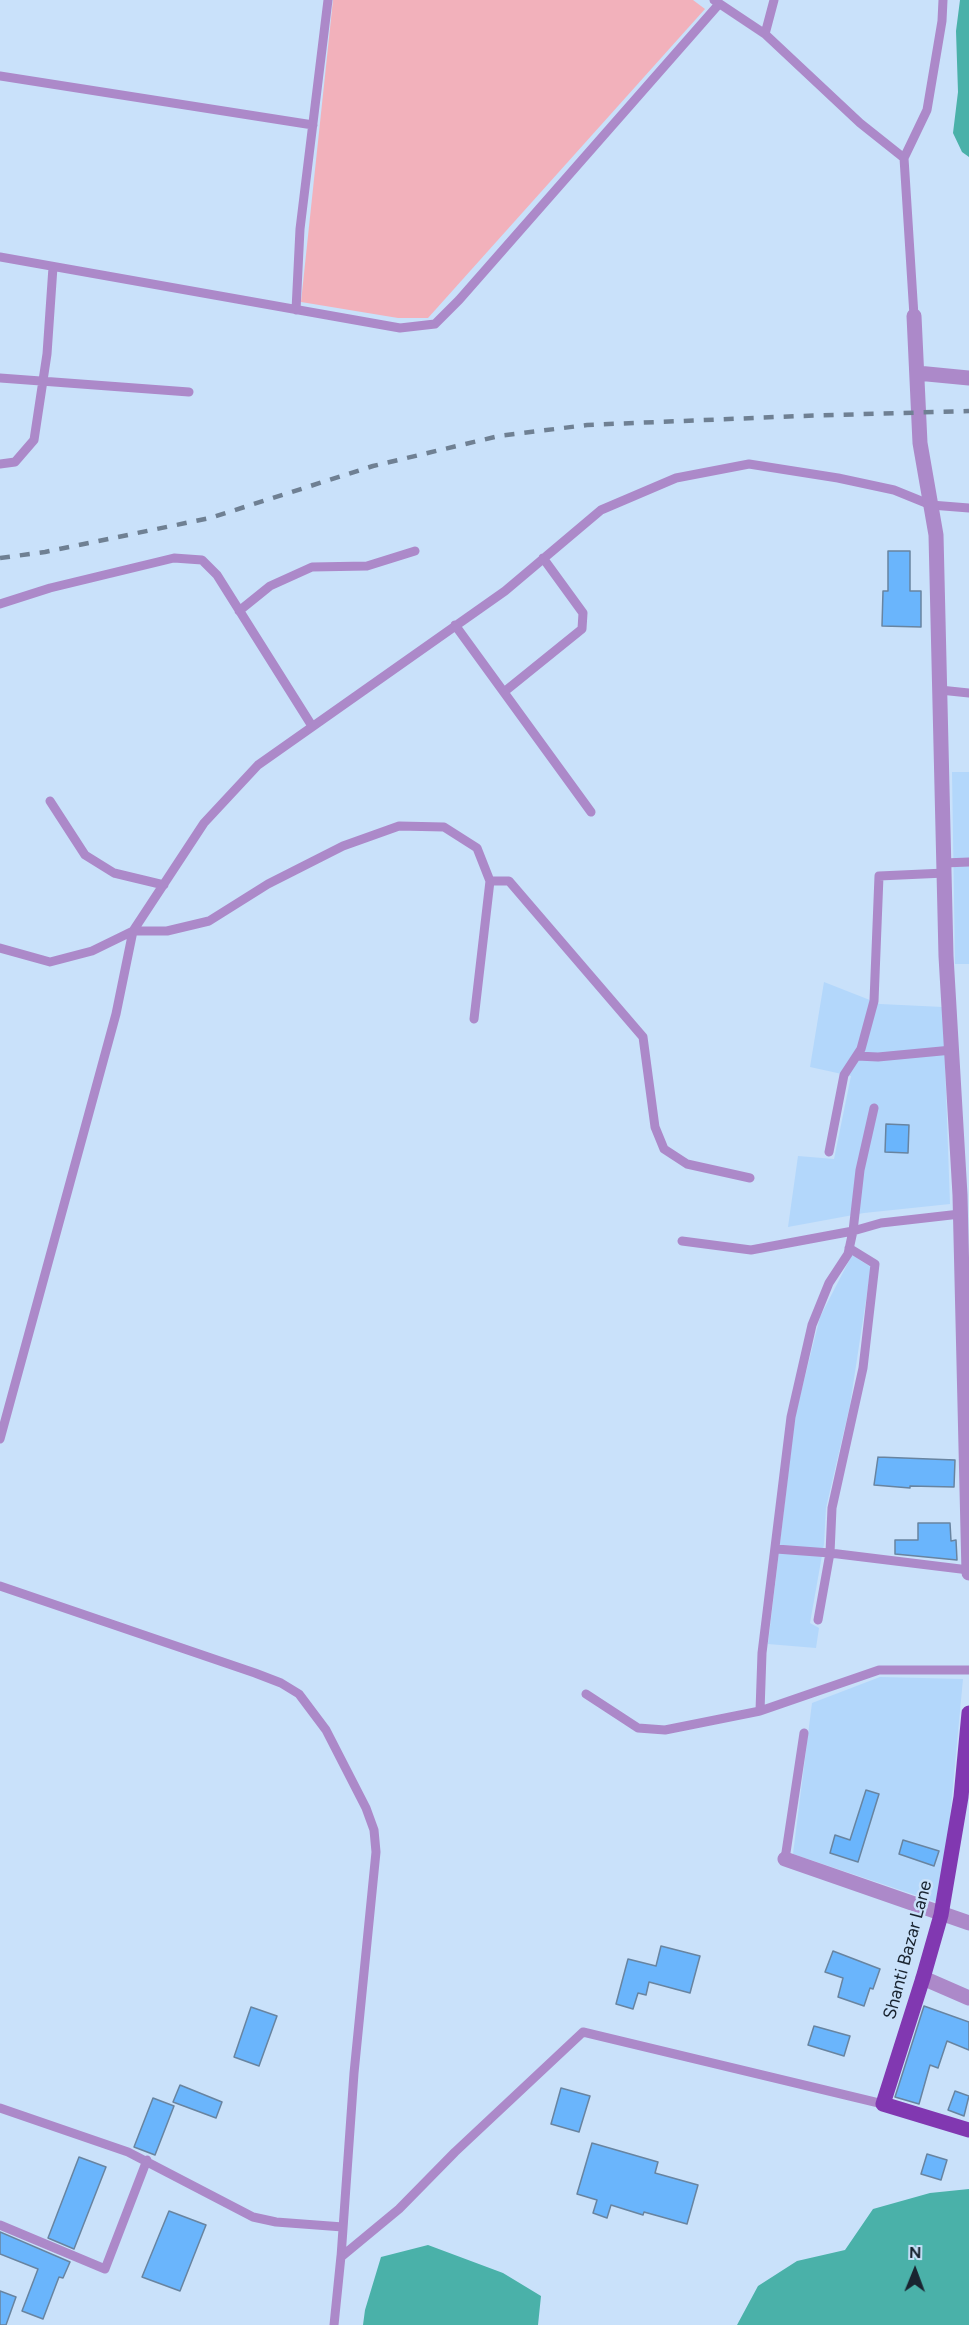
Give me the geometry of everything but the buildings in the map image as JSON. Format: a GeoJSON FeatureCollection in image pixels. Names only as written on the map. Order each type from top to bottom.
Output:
{"type":"FeatureCollection","features":[{"type":"Feature","properties":{"kind":"main road","name":"Shanti Bazar Lane"},"geometry":{"type":"LineString","coordinates":[[884,2104],[941,1915],[961,1797],[969,1713]]}},
{"type":"Feature","properties":{"kind":"main road"},"geometry":{"type":"LineString","coordinates":[[884,2104],[969,2130]]}},
{"type":"Feature","properties":{"kind":"street"},"geometry":{"type":"LineString","coordinates":[[914,316],[920,442],[936,535],[944,868],[952,1050],[963,1204],[969,1572]]}},
{"type":"Feature","properties":{"kind":"street"},"geometry":{"type":"LineString","coordinates":[[917,373],[969,378]]}},
{"type":"Feature","properties":{"kind":"street"},"geometry":{"type":"LineString","coordinates":[[785,1859],[969,1923]]}},
{"type":"Feature","properties":{"kind":"street"},"geometry":{"type":"LineString","coordinates":[[923,1978],[969,1998]]}},
{"type":"Feature","properties":{"kind":"lane"},"geometry":{"type":"LineString","coordinates":[[296,310],[300,229],[328,0]]}},
{"type":"Feature","properties":{"kind":"lane"},"geometry":{"type":"LineString","coordinates":[[765,34],[774,0]]}},
{"type":"Feature","properties":{"kind":"lane"},"geometry":{"type":"LineString","coordinates":[[914,316],[904,158],[927,110],[942,21],[942,0]]}},
{"type":"Feature","properties":{"kind":"lane"},"geometry":{"type":"LineString","coordinates":[[0,257],[400,328],[435,324],[459,300],[716,2],[765,34],[860,123],[904,158]]}},
{"type":"Feature","properties":{"kind":"lane"},"geometry":{"type":"LineString","coordinates":[[0,76],[313,125]]}},
{"type":"Feature","properties":{"kind":"lane"},"geometry":{"type":"LineString","coordinates":[[0,464],[15,462],[34,440],[44,382],[53,267]]}},
{"type":"Feature","properties":{"kind":"lane"},"geometry":{"type":"LineString","coordinates":[[0,378],[189,392]]}},
{"type":"Feature","properties":{"kind":"lane"},"geometry":{"type":"LineString","coordinates":[[0,1439],[116,1014],[133,931],[204,823],[258,765],[505,591],[601,510],[676,478],[749,464],[847,479],[894,490],[931,505],[969,508]]}},
{"type":"Feature","properties":{"kind":"lane"},"geometry":{"type":"LineString","coordinates":[[239,611],[270,586],[312,567],[368,566],[416,551]]}},
{"type":"Feature","properties":{"kind":"lane"},"geometry":{"type":"LineString","coordinates":[[0,604],[50,588],[174,558],[202,560],[217,575],[312,726]]}},
{"type":"Feature","properties":{"kind":"lane"},"geometry":{"type":"LineString","coordinates":[[504,692],[582,629],[584,617],[577,601],[543,558]]}},
{"type":"Feature","properties":{"kind":"lane"},"geometry":{"type":"LineString","coordinates":[[455,625],[591,812]]}},
{"type":"Feature","properties":{"kind":"lane"},"geometry":{"type":"LineString","coordinates":[[940,690],[969,693]]}},
{"type":"Feature","properties":{"kind":"lane"},"geometry":{"type":"LineString","coordinates":[[50,801],[85,855],[114,873],[164,885]]}},
{"type":"Feature","properties":{"kind":"lane"},"geometry":{"type":"LineString","coordinates":[[0,948],[50,962],[92,951],[133,931],[167,931],[209,921],[268,884],[343,846],[399,826],[444,827],[477,848],[490,881],[474,1019]]}},
{"type":"Feature","properties":{"kind":"lane"},"geometry":{"type":"LineString","coordinates":[[829,1152],[844,1075],[861,1049],[874,1001],[879,876],[944,868],[969,862]]}},
{"type":"Feature","properties":{"kind":"lane"},"geometry":{"type":"LineString","coordinates":[[490,881],[509,881],[643,1037],[655,1127],[664,1149],[687,1164],[750,1178]]}},
{"type":"Feature","properties":{"kind":"lane"},"geometry":{"type":"LineString","coordinates":[[857,1056],[878,1057],[952,1050]]}},
{"type":"Feature","properties":{"kind":"lane"},"geometry":{"type":"LineString","coordinates":[[760,1711],[762,1653],[791,1417],[812,1325],[829,1284],[848,1254],[860,1170],[874,1108]]}},
{"type":"Feature","properties":{"kind":"lane"},"geometry":{"type":"LineString","coordinates":[[682,1241],[751,1250],[853,1231],[963,1204]]}},
{"type":"Feature","properties":{"kind":"lane"},"geometry":{"type":"LineString","coordinates":[[818,1620],[830,1553],[832,1508],[862,1368],[875,1264],[849,1248]]}},
{"type":"Feature","properties":{"kind":"lane"},"geometry":{"type":"LineString","coordinates":[[776,1549],[830,1553],[969,1572]]}},
{"type":"Feature","properties":{"kind":"lane"},"geometry":{"type":"LineString","coordinates":[[0,1586],[281,1683],[299,1694],[326,1730],[366,1808],[374,1830],[376,1852],[354,2073],[334,2325]]}},
{"type":"Feature","properties":{"kind":"lane"},"geometry":{"type":"LineString","coordinates":[[586,1694],[638,1728],[665,1730],[760,1711],[879,1670],[969,1670]]}},
{"type":"Feature","properties":{"kind":"lane"},"geometry":{"type":"LineString","coordinates":[[785,1859],[804,1733]]}},
{"type":"Feature","properties":{"kind":"lane"},"geometry":{"type":"LineString","coordinates":[[341,2256],[399,2210],[455,2152],[582,2032],[884,2104]]}},
{"type":"Feature","properties":{"kind":"lane"},"geometry":{"type":"LineString","coordinates":[[0,2108],[147,2160],[232,2208],[254,2217],[276,2222],[343,2227]]}},
{"type":"Feature","properties":{"kind":"lane"},"geometry":{"type":"LineString","coordinates":[[0,2225],[105,2269],[147,2160]]}},
{"type":"Feature","properties":{"kind":"shaded area"},"geometry":{"type":"Polygon","coordinates":[[[333,0],[693,0],[705,9],[428,318],[398,318],[301,302],[333,0]]]}},
{"type":"Feature","properties":{"kind":"shaded area"},"geometry":{"type":"Polygon","coordinates":[[[960,0],[969,0],[969,157],[962,152],[953,133],[958,92],[956,31],[960,0]]]}},
{"type":"Feature","properties":{"kind":"shaded area"},"geometry":{"type":"Polygon","coordinates":[[[952,772],[969,772],[969,964],[955,964],[952,772]]]}},
{"type":"Feature","properties":{"kind":"shaded area"},"geometry":{"type":"Polygon","coordinates":[[[824,982],[880,1004],[943,1007],[950,1204],[864,1213],[788,1227],[798,1156],[834,1159],[851,1076],[810,1067],[824,982]]]}},
{"type":"Feature","properties":{"kind":"shaded area"},"geometry":{"type":"Polygon","coordinates":[[[852,1255],[871,1267],[850,1405],[826,1508],[824,1544],[810,1623],[819,1628],[816,1648],[768,1644],[795,1416],[820,1317],[852,1255]]]}},
{"type":"Feature","properties":{"kind":"shaded area"},"geometry":{"type":"Polygon","coordinates":[[[880,1677],[963,1679],[942,1904],[793,1854],[812,1703],[880,1677]]]}},
{"type":"Feature","properties":{"kind":"shaded area"},"geometry":{"type":"Polygon","coordinates":[[[969,2189],[969,2325],[737,2325],[758,2286],[797,2261],[845,2250],[873,2209],[930,2193],[969,2189]]]}},
{"type":"Feature","properties":{"kind":"shaded area"},"geometry":{"type":"Polygon","coordinates":[[[428,2245],[503,2273],[541,2296],[538,2325],[363,2325],[365,2310],[381,2257],[428,2245]]]}},
{"type":"Feature","properties":{"kind":"railway"},"geometry":{"type":"LineString","coordinates":[[0,558],[45,552],[210,518],[373,466],[499,436],[587,425],[969,411]]}}]}
